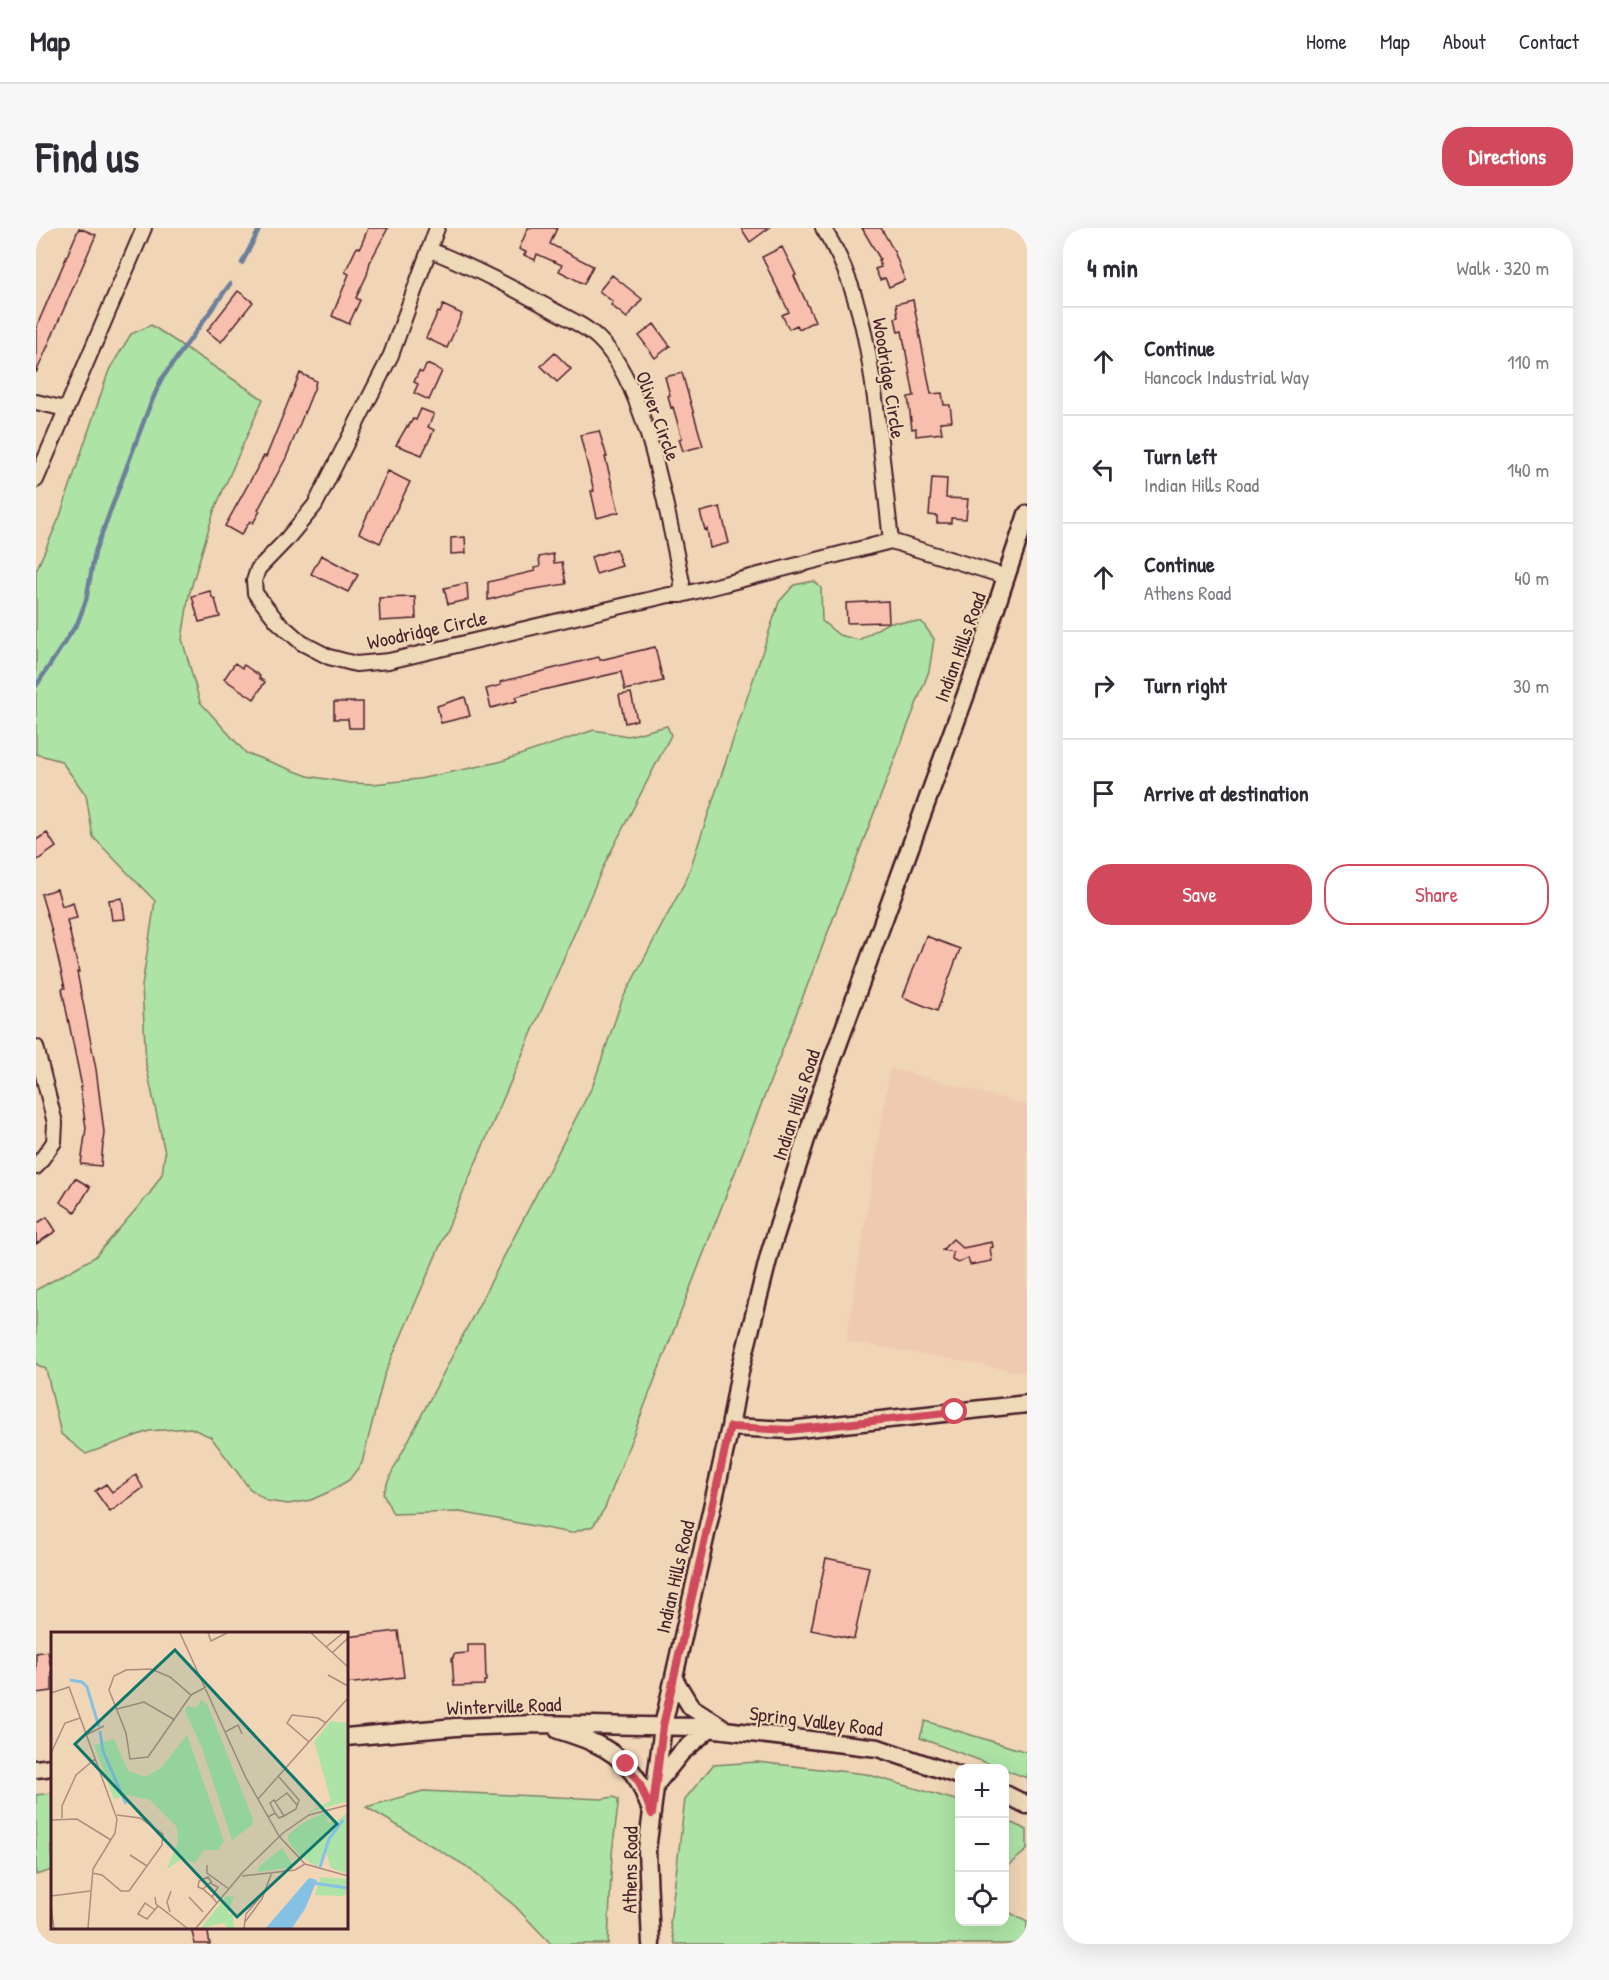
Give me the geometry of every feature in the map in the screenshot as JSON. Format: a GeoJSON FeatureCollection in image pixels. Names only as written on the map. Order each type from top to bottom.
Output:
{"type":"FeatureCollection","features":[{"type":"Feature","properties":{"kind":"street"},"geometry":{"type":"LineString","coordinates":[[36,480],[144,228]]}},
{"type":"Feature","properties":{"kind":"street","name":"Woodridge Circle"},"geometry":{"type":"LineString","coordinates":[[437,228],[391,355],[315,505],[258,569],[254,581],[255,593],[277,621],[302,643],[329,657],[356,664],[389,662],[681,595],[891,541],[869,349],[842,263],[823,228]]}},
{"type":"Feature","properties":{"kind":"street","name":"Oliver Circle"},"geometry":{"type":"LineString","coordinates":[[430,250],[468,265],[546,306],[598,338],[607,348],[627,378],[659,475],[682,582],[681,595]]}},
{"type":"Feature","properties":{"kind":"street"},"geometry":{"type":"LineString","coordinates":[[36,402],[65,409]]}},
{"type":"Feature","properties":{"kind":"street","name":"Indian Hills Road"},"geometry":{"type":"LineString","coordinates":[[663,1726],[730,1427],[740,1371],[770,1252],[823,1086],[1007,577],[1027,514]]}},
{"type":"Feature","properties":{"kind":"street"},"geometry":{"type":"LineString","coordinates":[[891,541],[1007,577]]}},
{"type":"Feature","properties":{"kind":"street"},"geometry":{"type":"LineString","coordinates":[[36,1047],[56,1123],[54,1142],[36,1167]]}},
{"type":"Feature","properties":{"kind":"street"},"geometry":{"type":"LineString","coordinates":[[730,1427],[789,1430],[1027,1404]]}},
{"type":"Feature","properties":{"kind":"street"},"geometry":{"type":"LineString","coordinates":[[674,1679],[691,1707],[728,1731]]}},
{"type":"Feature","properties":{"kind":"street"},"geometry":{"type":"LineString","coordinates":[[534,1724],[568,1733],[609,1749],[626,1764],[639,1782],[652,1814]]}},
{"type":"Feature","properties":{"kind":"street","name":"Winterville Road"},"geometry":{"type":"LineString","coordinates":[[348,1737],[456,1727],[534,1724],[663,1726]]}},
{"type":"Feature","properties":{"kind":"street","name":"Spring Valley Road"},"geometry":{"type":"LineString","coordinates":[[663,1726],[710,1728],[878,1748],[955,1774]]}},
{"type":"Feature","properties":{"kind":"street","name":"Athens Road"},"geometry":{"type":"LineString","coordinates":[[651,1944],[647,1850],[663,1726]]}},
{"type":"Feature","properties":{"kind":"street"},"geometry":{"type":"LineString","coordinates":[[656,1785],[671,1764],[710,1728]]}},
{"type":"Feature","properties":{"kind":"street"},"geometry":{"type":"LineString","coordinates":[[36,1769],[51,1767]]}},
{"type":"Feature","properties":{"kind":"street"},"geometry":{"type":"LineString","coordinates":[[1009,1796],[1027,1805]]}},
{"type":"Feature","properties":{"kind":"shaded area"},"geometry":{"type":"Polygon","coordinates":[[[890,1068],[1027,1105],[1027,1373],[846,1341],[890,1068]]]}},
{"type":"Feature","properties":{"kind":"green space"},"geometry":{"type":"Polygon","coordinates":[[[151,325],[263,399],[214,511],[189,595],[182,639],[200,702],[246,753],[308,776],[350,783],[373,784],[419,779],[499,762],[594,730],[628,736],[667,726],[671,735],[603,867],[384,1376],[362,1463],[349,1480],[331,1491],[311,1500],[288,1504],[267,1501],[249,1488],[211,1437],[191,1428],[149,1431],[86,1454],[61,1434],[46,1369],[36,1364],[36,1290],[95,1257],[150,1193],[162,1174],[165,1153],[146,1065],[142,986],[155,901],[93,837],[86,795],[61,761],[36,754],[36,571],[60,516],[109,370],[131,334],[151,325]]]}},
{"type":"Feature","properties":{"kind":"green space"},"geometry":{"type":"Polygon","coordinates":[[[814,581],[821,588],[822,621],[839,635],[859,640],[889,622],[922,622],[934,639],[929,671],[605,1508],[593,1526],[571,1533],[460,1512],[393,1514],[383,1493],[392,1472],[593,1085],[622,1000],[687,878],[779,602],[794,585],[814,581]]]}},
{"type":"Feature","properties":{"kind":"green space"},"geometry":{"type":"Polygon","coordinates":[[[925,1721],[1027,1752],[1027,1778],[1009,1771],[1009,1764],[990,1764],[920,1738],[925,1721]]]}},
{"type":"Feature","properties":{"kind":"green space"},"geometry":{"type":"Polygon","coordinates":[[[757,1762],[866,1774],[955,1800],[955,1926],[1009,1926],[1009,1912],[1027,1922],[1027,1944],[675,1944],[670,1924],[685,1799],[713,1765],[757,1762]]]}},
{"type":"Feature","properties":{"kind":"green space"},"geometry":{"type":"Polygon","coordinates":[[[423,1791],[618,1799],[612,1853],[608,1944],[551,1944],[515,1906],[466,1866],[366,1807],[423,1791]]]}},
{"type":"Feature","properties":{"kind":"green space"},"geometry":{"type":"Polygon","coordinates":[[[51,1793],[51,1870],[36,1875],[36,1795],[51,1793]]]}},
{"type":"Feature","properties":{"kind":"green space"},"geometry":{"type":"Polygon","coordinates":[[[1009,1822],[1027,1830],[1027,1850],[1009,1865],[1009,1822]]]}},
{"type":"Feature","properties":{"kind":"building"},"geometry":{"type":"Polygon","coordinates":[[[79,228],[96,235],[36,373],[36,328],[79,228]]]}},
{"type":"Feature","properties":{"kind":"building"},"geometry":{"type":"Polygon","coordinates":[[[368,228],[388,228],[370,262],[367,275],[356,298],[360,300],[349,324],[332,316],[349,274],[345,272],[357,247],[360,248],[368,228]]]}},
{"type":"Feature","properties":{"kind":"building"},"geometry":{"type":"Polygon","coordinates":[[[528,228],[557,228],[550,244],[593,266],[584,284],[559,271],[562,265],[537,254],[535,260],[524,255],[526,252],[519,249],[528,228]]]}},
{"type":"Feature","properties":{"kind":"building"},"geometry":{"type":"Polygon","coordinates":[[[741,228],[769,228],[750,242],[741,228]]]}},
{"type":"Feature","properties":{"kind":"building"},"geometry":{"type":"Polygon","coordinates":[[[862,228],[881,228],[894,251],[905,280],[889,287],[885,278],[880,280],[875,269],[881,267],[878,260],[880,259],[862,228]]]}},
{"type":"Feature","properties":{"kind":"building"},"geometry":{"type":"Polygon","coordinates":[[[782,247],[815,321],[799,329],[797,325],[789,329],[782,315],[789,312],[762,257],[782,247]]]}},
{"type":"Feature","properties":{"kind":"building"},"geometry":{"type":"Polygon","coordinates":[[[612,275],[642,299],[627,318],[599,291],[612,275]]]}},
{"type":"Feature","properties":{"kind":"building"},"geometry":{"type":"Polygon","coordinates":[[[238,291],[253,302],[221,342],[207,331],[238,291]]]}},
{"type":"Feature","properties":{"kind":"building"},"geometry":{"type":"Polygon","coordinates":[[[913,300],[931,394],[942,393],[944,405],[950,405],[952,421],[940,422],[942,433],[916,436],[916,428],[912,429],[908,397],[914,396],[902,331],[898,332],[895,318],[898,317],[896,304],[913,300]]]}},
{"type":"Feature","properties":{"kind":"building"},"geometry":{"type":"Polygon","coordinates":[[[443,305],[462,314],[447,348],[426,338],[443,305]]]}},
{"type":"Feature","properties":{"kind":"building"},"geometry":{"type":"Polygon","coordinates":[[[654,324],[670,346],[655,358],[639,336],[654,324]]]}},
{"type":"Feature","properties":{"kind":"building"},"geometry":{"type":"Polygon","coordinates":[[[555,353],[571,369],[557,382],[541,366],[555,353]]]}},
{"type":"Feature","properties":{"kind":"building"},"geometry":{"type":"Polygon","coordinates":[[[427,364],[442,371],[429,400],[414,393],[418,384],[414,382],[419,371],[422,373],[427,364]]]}},
{"type":"Feature","properties":{"kind":"building"},"geometry":{"type":"Polygon","coordinates":[[[300,373],[316,381],[314,389],[286,458],[258,510],[260,511],[253,523],[250,521],[241,535],[225,526],[264,456],[266,457],[300,373]]]}},
{"type":"Feature","properties":{"kind":"building"},"geometry":{"type":"Polygon","coordinates":[[[682,373],[703,446],[683,451],[679,439],[682,438],[673,407],[671,408],[665,377],[682,373]]]}},
{"type":"Feature","properties":{"kind":"building"},"geometry":{"type":"Polygon","coordinates":[[[421,409],[434,414],[428,427],[434,430],[422,455],[396,445],[407,426],[413,419],[416,420],[421,409]]]}},
{"type":"Feature","properties":{"kind":"building"},"geometry":{"type":"Polygon","coordinates":[[[599,431],[619,512],[597,518],[591,491],[594,491],[580,435],[599,431]]]}},
{"type":"Feature","properties":{"kind":"building"},"geometry":{"type":"Polygon","coordinates":[[[388,471],[410,482],[380,543],[359,533],[388,471]]]}},
{"type":"Feature","properties":{"kind":"building"},"geometry":{"type":"Polygon","coordinates":[[[932,478],[947,479],[946,498],[968,499],[966,519],[951,518],[951,523],[937,523],[937,516],[929,515],[932,478]]]}},
{"type":"Feature","properties":{"kind":"building"},"geometry":{"type":"Polygon","coordinates":[[[720,507],[729,543],[710,548],[707,529],[705,530],[700,512],[720,507]]]}},
{"type":"Feature","properties":{"kind":"building"},"geometry":{"type":"Polygon","coordinates":[[[465,537],[466,553],[451,554],[451,538],[465,537]]]}},
{"type":"Feature","properties":{"kind":"building"},"geometry":{"type":"Polygon","coordinates":[[[616,549],[622,566],[596,574],[591,557],[616,549]]]}},
{"type":"Feature","properties":{"kind":"building"},"geometry":{"type":"Polygon","coordinates":[[[553,554],[554,563],[562,562],[566,584],[522,591],[488,600],[488,582],[535,571],[534,568],[540,567],[539,557],[553,554]]]}},
{"type":"Feature","properties":{"kind":"building"},"geometry":{"type":"Polygon","coordinates":[[[321,555],[358,575],[348,592],[311,574],[321,555]]]}},
{"type":"Feature","properties":{"kind":"building"},"geometry":{"type":"Polygon","coordinates":[[[467,583],[468,600],[448,604],[444,588],[467,583]]]}},
{"type":"Feature","properties":{"kind":"building"},"geometry":{"type":"Polygon","coordinates":[[[210,591],[220,617],[199,622],[192,596],[210,591]]]}},
{"type":"Feature","properties":{"kind":"building"},"geometry":{"type":"Polygon","coordinates":[[[415,597],[416,619],[380,621],[379,598],[415,597]]]}},
{"type":"Feature","properties":{"kind":"building"},"geometry":{"type":"Polygon","coordinates":[[[888,601],[889,622],[847,623],[846,603],[888,601]]]}},
{"type":"Feature","properties":{"kind":"building"},"geometry":{"type":"Polygon","coordinates":[[[655,647],[663,681],[625,690],[621,672],[515,697],[517,701],[491,708],[486,689],[501,685],[500,682],[599,657],[600,660],[655,647]]]}},
{"type":"Feature","properties":{"kind":"building"},"geometry":{"type":"Polygon","coordinates":[[[235,663],[242,668],[244,665],[265,682],[254,699],[224,679],[235,663]]]}},
{"type":"Feature","properties":{"kind":"building"},"geometry":{"type":"Polygon","coordinates":[[[631,693],[637,720],[625,723],[619,695],[631,693]]]}},
{"type":"Feature","properties":{"kind":"building"},"geometry":{"type":"Polygon","coordinates":[[[465,697],[470,716],[441,723],[437,706],[465,697]]]}},
{"type":"Feature","properties":{"kind":"building"},"geometry":{"type":"Polygon","coordinates":[[[334,702],[363,702],[363,728],[349,728],[348,719],[334,719],[334,702]]]}},
{"type":"Feature","properties":{"kind":"building"},"geometry":{"type":"Polygon","coordinates":[[[47,833],[56,847],[36,861],[36,840],[47,833]]]}},
{"type":"Feature","properties":{"kind":"building"},"geometry":{"type":"Polygon","coordinates":[[[57,889],[62,906],[73,902],[77,918],[67,920],[79,972],[77,972],[96,1069],[104,1132],[101,1166],[81,1164],[86,1128],[80,1087],[82,1087],[62,989],[65,988],[41,894],[57,889]]]}},
{"type":"Feature","properties":{"kind":"building"},"geometry":{"type":"Polygon","coordinates":[[[122,898],[125,919],[112,920],[109,900],[122,898]]]}},
{"type":"Feature","properties":{"kind":"building"},"geometry":{"type":"Polygon","coordinates":[[[926,936],[960,949],[937,1011],[903,997],[926,936]]]}},
{"type":"Feature","properties":{"kind":"building"},"geometry":{"type":"Polygon","coordinates":[[[75,1178],[90,1187],[75,1212],[60,1202],[75,1178]]]}},
{"type":"Feature","properties":{"kind":"building"},"geometry":{"type":"Polygon","coordinates":[[[47,1217],[56,1231],[36,1244],[36,1224],[47,1217]]]}},
{"type":"Feature","properties":{"kind":"building"},"geometry":{"type":"Polygon","coordinates":[[[953,1239],[963,1248],[992,1242],[993,1247],[990,1248],[992,1261],[970,1265],[968,1258],[958,1263],[952,1260],[953,1252],[942,1250],[953,1239]]]}},
{"type":"Feature","properties":{"kind":"building"},"geometry":{"type":"Polygon","coordinates":[[[136,1475],[143,1488],[110,1512],[95,1491],[106,1484],[112,1492],[136,1475]]]}},
{"type":"Feature","properties":{"kind":"building"},"geometry":{"type":"Polygon","coordinates":[[[826,1558],[869,1567],[854,1639],[811,1630],[826,1558]]]}},
{"type":"Feature","properties":{"kind":"building"},"geometry":{"type":"Polygon","coordinates":[[[398,1631],[404,1677],[348,1684],[348,1637],[398,1631]]]}},
{"type":"Feature","properties":{"kind":"building"},"geometry":{"type":"Polygon","coordinates":[[[468,1645],[485,1645],[486,1681],[484,1685],[454,1686],[452,1658],[454,1654],[468,1653],[468,1645]]]}},
{"type":"Feature","properties":{"kind":"building"},"geometry":{"type":"Polygon","coordinates":[[[48,1651],[51,1664],[51,1691],[36,1693],[36,1653],[48,1651]]]}},
{"type":"Feature","properties":{"kind":"building"},"geometry":{"type":"Polygon","coordinates":[[[191,1929],[207,1929],[210,1944],[195,1944],[191,1929]]]}},
{"type":"Feature","properties":{"kind":"waterway"},"geometry":{"type":"LineString","coordinates":[[242,263],[260,228]]}},
{"type":"Feature","properties":{"kind":"waterway"},"geometry":{"type":"LineString","coordinates":[[36,686],[78,622],[86,600],[95,552],[161,380],[230,284]]}},
{"type":"Feature","properties":{"kind":"route"},"geometry":{"type":"LineString","coordinates":[[626,1764],[639,1782],[652,1814],[663,1726],[730,1427],[789,1430],[955,1412]]}}]}
